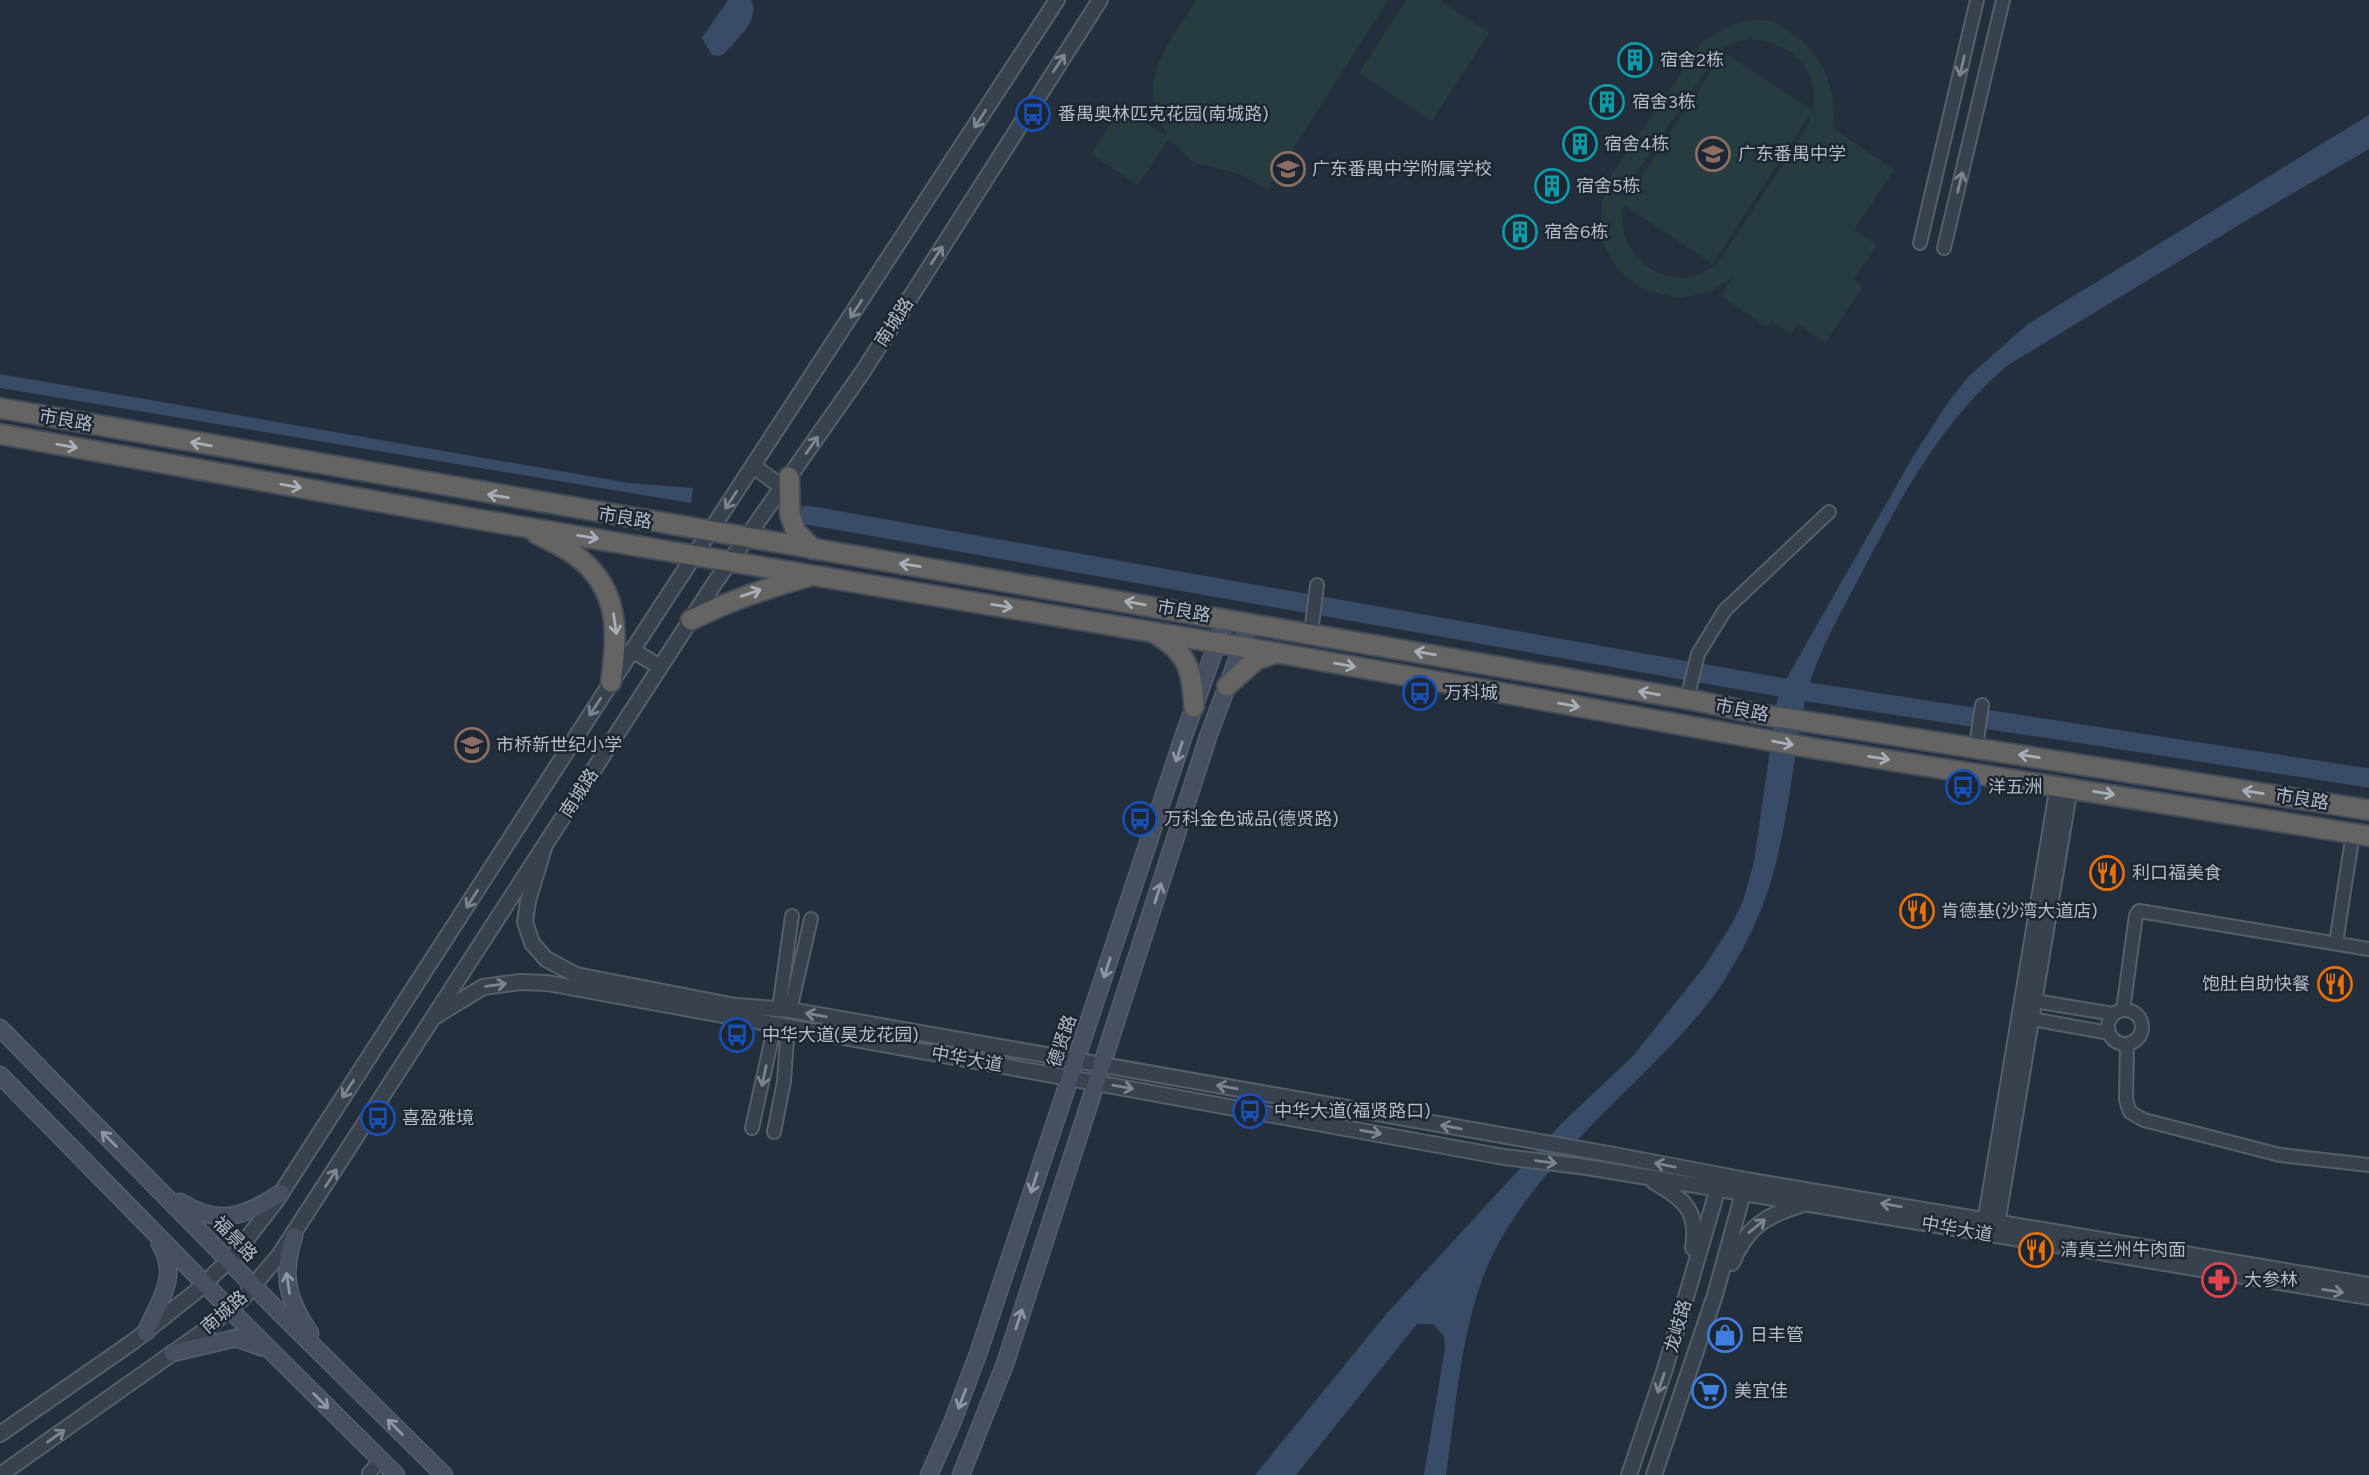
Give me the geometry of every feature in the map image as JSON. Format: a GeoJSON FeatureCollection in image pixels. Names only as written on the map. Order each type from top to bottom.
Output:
{"type":"FeatureCollection","features":[{"type":"Feature","properties":{"kind":"highway","name":"市良路"},"geometry":{"type":"LineString","coordinates":[[0,408],[481,494],[1249,622],[1312,627],[1689,694],[1764,715],[1976,742],[2369,810]]}},
{"type":"Feature","properties":{"kind":"highway","name":"市良路"},"geometry":{"type":"LineString","coordinates":[[0,434],[523,527],[1278,653],[1812,748],[2361,834]]}},
{"type":"Feature","properties":{"kind":"highway"},"geometry":{"type":"LineString","coordinates":[[786,482],[790,515],[796,532],[813,549]]}},
{"type":"Feature","properties":{"kind":"highway"},"geometry":{"type":"LineString","coordinates":[[523,527],[572,553],[600,579],[616,629],[611,682]]}},
{"type":"Feature","properties":{"kind":"highway"},"geometry":{"type":"LineString","coordinates":[[691,620],[753,592],[814,575]]}},
{"type":"Feature","properties":{"kind":"highway"},"geometry":{"type":"LineString","coordinates":[[1152,632],[1172,643],[1188,666],[1194,707]]}},
{"type":"Feature","properties":{"kind":"highway"},"geometry":{"type":"LineString","coordinates":[[1227,687],[1256,660],[1278,653]]}},
{"type":"Feature","properties":{"kind":"main road","name":"德贤路"},"geometry":{"type":"LineString","coordinates":[[929,1475],[974,1366],[1069,1077],[1226,618]]}},
{"type":"Feature","properties":{"kind":"main road"},"geometry":{"type":"LineString","coordinates":[[961,1475],[1005,1364],[1209,734],[1249,622]]}},
{"type":"Feature","properties":{"kind":"main road","name":"福景路"},"geometry":{"type":"LineString","coordinates":[[0,1028],[444,1475]]}},
{"type":"Feature","properties":{"kind":"main road"},"geometry":{"type":"LineString","coordinates":[[0,1076],[396,1475]]}},
{"type":"Feature","properties":{"kind":"main road"},"geometry":{"type":"LineString","coordinates":[[157,1187],[195,1211],[219,1217],[253,1210],[281,1193]]}},
{"type":"Feature","properties":{"kind":"main road"},"geometry":{"type":"LineString","coordinates":[[144,1222],[162,1246],[170,1278],[146,1332]]}},
{"type":"Feature","properties":{"kind":"main road"},"geometry":{"type":"LineString","coordinates":[[294,1236],[288,1255],[287,1285],[298,1314],[331,1364]]}},
{"type":"Feature","properties":{"kind":"main road"},"geometry":{"type":"LineString","coordinates":[[173,1353],[236,1338],[247,1340],[273,1353]]}},
{"type":"Feature","properties":{"kind":"street","name":"南城路"},"geometry":{"type":"LineString","coordinates":[[0,1434],[146,1332],[205,1284],[252,1234],[1057,0]]}},
{"type":"Feature","properties":{"kind":"street","name":"南城路"},"geometry":{"type":"LineString","coordinates":[[4,1473],[230,1310],[254,1286],[294,1236],[660,667],[730,561],[862,373],[1100,0]]}},
{"type":"Feature","properties":{"kind":"street"},"geometry":{"type":"LineString","coordinates":[[1920,243],[1978,0]]}},
{"type":"Feature","properties":{"kind":"street"},"geometry":{"type":"LineString","coordinates":[[1944,248],[2003,0]]}},
{"type":"Feature","properties":{"kind":"street"},"geometry":{"type":"LineString","coordinates":[[753,467],[786,482]]}},
{"type":"Feature","properties":{"kind":"street"},"geometry":{"type":"LineString","coordinates":[[1689,694],[1698,654],[1725,610],[1829,512]]}},
{"type":"Feature","properties":{"kind":"street"},"geometry":{"type":"LineString","coordinates":[[1312,627],[1317,585]]}},
{"type":"Feature","properties":{"kind":"street"},"geometry":{"type":"LineString","coordinates":[[632,650],[660,667]]}},
{"type":"Feature","properties":{"kind":"street"},"geometry":{"type":"LineString","coordinates":[[1976,742],[1982,705]]}},
{"type":"Feature","properties":{"kind":"street"},"geometry":{"type":"LineString","coordinates":[[1991,1228],[2032,1020],[2064,786]]}},
{"type":"Feature","properties":{"kind":"street"},"geometry":{"type":"LineString","coordinates":[[1991,1228],[2064,786]]}},
{"type":"Feature","properties":{"kind":"street"},"geometry":{"type":"LineString","coordinates":[[2336,943],[2361,834]]}},
{"type":"Feature","properties":{"kind":"street","name":"中华大道"},"geometry":{"type":"LineString","coordinates":[[544,848],[528,901],[525,922],[532,943],[546,960],[575,981],[781,1025],[1504,1157],[1644,1176],[1745,1186],[2369,1297]]}},
{"type":"Feature","properties":{"kind":"street"},"geometry":{"type":"LineString","coordinates":[[2035,1001],[2118,1012],[2129,1010],[2139,1016],[2143,1027],[2139,1038],[2127,1045],[2115,1041],[2109,1033],[2108,1023],[2118,1012],[2136,915],[2139,911],[2369,949]]}},
{"type":"Feature","properties":{"kind":"street"},"geometry":{"type":"LineString","coordinates":[[784,1009],[792,916]]}},
{"type":"Feature","properties":{"kind":"street"},"geometry":{"type":"LineString","coordinates":[[784,1009],[811,919]]}},
{"type":"Feature","properties":{"kind":"street","name":"中华大道"},"geometry":{"type":"LineString","coordinates":[[436,1016],[482,987],[520,982],[575,981],[736,1006],[784,1009],[1076,1060],[1604,1153],[1719,1182]]}},
{"type":"Feature","properties":{"kind":"street"},"geometry":{"type":"LineString","coordinates":[[2032,1020],[2109,1033]]}},
{"type":"Feature","properties":{"kind":"street"},"geometry":{"type":"LineString","coordinates":[[752,1128],[781,1025]]}},
{"type":"Feature","properties":{"kind":"street"},"geometry":{"type":"LineString","coordinates":[[774,1132],[785,1081],[781,1025]]}},
{"type":"Feature","properties":{"kind":"street"},"geometry":{"type":"LineString","coordinates":[[2127,1045],[2126,1100],[2130,1112],[2144,1120],[2280,1155],[2369,1165]]}},
{"type":"Feature","properties":{"kind":"street"},"geometry":{"type":"LineString","coordinates":[[1022,1069],[1026,1052]]}},
{"type":"Feature","properties":{"kind":"street"},"geometry":{"type":"LineString","coordinates":[[1644,1176],[1679,1198],[1693,1218],[1696,1231],[1681,1315]]}},
{"type":"Feature","properties":{"kind":"street","name":"龙岐路"},"geometry":{"type":"LineString","coordinates":[[1629,1475],[1665,1369],[1719,1182]]}},
{"type":"Feature","properties":{"kind":"street","name":"中华大道"},"geometry":{"type":"LineString","coordinates":[[1745,1186],[1807,1203],[2369,1285]]}},
{"type":"Feature","properties":{"kind":"street","name":"龙岐路"},"geometry":{"type":"LineString","coordinates":[[1654,1475],[1704,1329],[1745,1186]]}},
{"type":"Feature","properties":{"kind":"street"},"geometry":{"type":"LineString","coordinates":[[1704,1329],[1742,1241],[1771,1216],[1807,1203]]}},
{"type":"Feature","properties":{"kind":"street"},"geometry":{"type":"LineString","coordinates":[[370,1475],[369,1472],[381,1460]]}},
{"type":"Feature","properties":{"kind":"green space"},"geometry":{"type":"Polygon","coordinates":[[[1197,0],[1388,0],[1267,190],[1239,174],[1193,162],[1169,139],[1138,185],[1091,154],[1121,108],[1168,137],[1156,112],[1153,97],[1157,67],[1171,39],[1197,0]]]}},
{"type":"Feature","properties":{"kind":"green space"},"geometry":{"type":"Polygon","coordinates":[[[1406,0],[1439,0],[1489,33],[1432,121],[1359,73],[1406,0]]]}},
{"type":"Feature","properties":{"kind":"green space"},"geometry":{"type":"Polygon","coordinates":[[[1753,20],[1772,21],[1800,40],[1819,60],[1830,85],[1833,128],[1894,170],[1854,230],[1877,245],[1854,279],[1863,286],[1825,343],[1798,324],[1791,334],[1771,321],[1767,327],[1721,296],[1733,277],[1709,293],[1676,298],[1643,289],[1619,271],[1601,241],[1602,203],[1612,174],[1703,41],[1730,25],[1753,20]],[[1751,39],[1735,42],[1720,50],[1630,182],[1624,203],[1723,52],[1812,110],[1812,82],[1800,60],[1778,46],[1751,39]],[[1809,116],[1713,264],[1624,205],[1622,222],[1634,253],[1660,274],[1676,278],[1693,276],[1711,268],[1721,258],[1800,138],[1809,122],[1809,116]]]}},
{"type":"Feature","properties":{"kind":"water"},"geometry":{"type":"Polygon","coordinates":[[[728,0],[751,0],[753,14],[746,28],[725,53],[720,56],[712,55],[702,38],[728,0]]]}},
{"type":"Feature","properties":{"kind":"water"},"geometry":{"type":"Polygon","coordinates":[[[2369,115],[2369,149],[2008,365],[1962,411],[1923,464],[1835,623],[1809,685],[1774,872],[1742,950],[1721,986],[1696,1018],[1588,1129],[1537,1186],[1514,1217],[1495,1250],[1467,1331],[1446,1475],[1424,1475],[1445,1348],[1444,1336],[1433,1324],[1417,1324],[1296,1475],[1255,1475],[1388,1312],[1562,1123],[1633,1056],[1704,967],[1743,901],[1754,862],[1781,688],[1914,455],[1949,401],[1969,376],[2028,324],[2369,115]]]}},
{"type":"Feature","properties":{"kind":"water"},"geometry":{"type":"Polygon","coordinates":[[[0,374],[629,483],[693,488],[691,503],[0,388],[0,374]]]}},
{"type":"Feature","properties":{"kind":"waterway"},"geometry":{"type":"LineString","coordinates":[[807,515],[1796,690],[2369,778]]}},
{"type":"Feature","properties":{"kind":"place","name":"宿舍2栋"},"geometry":{"type":"Point","coordinates":[1635,60]}},
{"type":"Feature","properties":{"kind":"place","name":"宿舍3栋"},"geometry":{"type":"Point","coordinates":[1607,102]}},
{"type":"Feature","properties":{"kind":"place","name":"番禺奥林匹克花园(南城路)"},"geometry":{"type":"Point","coordinates":[1033,114]}},
{"type":"Feature","properties":{"kind":"place","name":"宿舍4栋"},"geometry":{"type":"Point","coordinates":[1580,144]}},
{"type":"Feature","properties":{"kind":"place","name":"广东番禺中学"},"geometry":{"type":"Point","coordinates":[1713,154]}},
{"type":"Feature","properties":{"kind":"place","name":"广东番禺中学附属学校"},"geometry":{"type":"Point","coordinates":[1288,169]}},
{"type":"Feature","properties":{"kind":"place","name":"宿舍5栋"},"geometry":{"type":"Point","coordinates":[1552,186]}},
{"type":"Feature","properties":{"kind":"place","name":"宿舍6栋"},"geometry":{"type":"Point","coordinates":[1520,232]}},
{"type":"Feature","properties":{"kind":"place","name":"万科城"},"geometry":{"type":"Point","coordinates":[1420,693]}},
{"type":"Feature","properties":{"kind":"place","name":"市桥新世纪小学"},"geometry":{"type":"Point","coordinates":[472,745]}},
{"type":"Feature","properties":{"kind":"place","name":"洋五洲"},"geometry":{"type":"Point","coordinates":[1963,787]}},
{"type":"Feature","properties":{"kind":"place","name":"万科金色诚品(德贤路)"},"geometry":{"type":"Point","coordinates":[1140,819]}},
{"type":"Feature","properties":{"kind":"place","name":"利口福美食"},"geometry":{"type":"Point","coordinates":[2107,873]}},
{"type":"Feature","properties":{"kind":"place","name":"肯德基(沙湾大道店)"},"geometry":{"type":"Point","coordinates":[1917,911]}},
{"type":"Feature","properties":{"kind":"place","name":"饱肚自助快餐"},"geometry":{"type":"Point","coordinates":[2335,984]}},
{"type":"Feature","properties":{"kind":"place","name":"中华大道(昊龙花园)"},"geometry":{"type":"Point","coordinates":[737,1035]}},
{"type":"Feature","properties":{"kind":"place","name":"中华大道(福贤路口)"},"geometry":{"type":"Point","coordinates":[1250,1111]}},
{"type":"Feature","properties":{"kind":"place","name":"喜盈雅境"},"geometry":{"type":"Point","coordinates":[378,1118]}},
{"type":"Feature","properties":{"kind":"place","name":"清真兰州牛肉面"},"geometry":{"type":"Point","coordinates":[2036,1250]}},
{"type":"Feature","properties":{"kind":"place","name":"大参林"},"geometry":{"type":"Point","coordinates":[2219,1280]}},
{"type":"Feature","properties":{"kind":"place","name":"日丰管"},"geometry":{"type":"Point","coordinates":[1725,1335]}},
{"type":"Feature","properties":{"kind":"place","name":"美宜佳"},"geometry":{"type":"Point","coordinates":[1709,1391]}}]}
